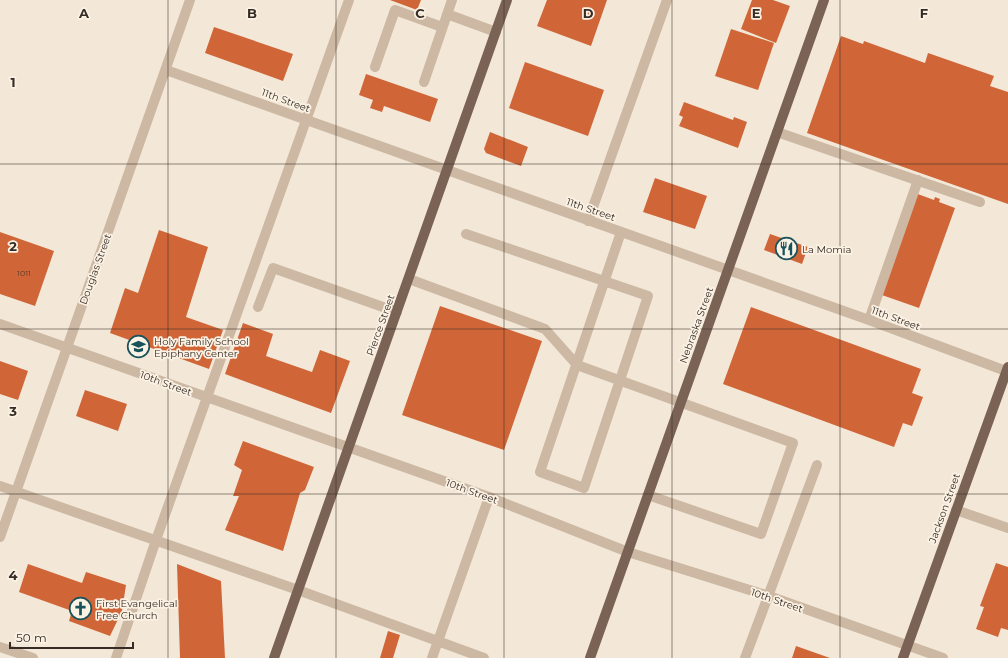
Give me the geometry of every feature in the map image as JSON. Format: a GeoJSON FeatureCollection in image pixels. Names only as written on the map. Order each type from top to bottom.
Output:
{"type":"FeatureCollection","features":[{"type":"Feature","properties":{"kind":"main road","name":"Pierce Street"},"geometry":{"type":"LineString","coordinates":[[274,658],[348,447],[448,171],[507,0]]}},
{"type":"Feature","properties":{"kind":"main road","name":"Nebraska Street"},"geometry":{"type":"LineString","coordinates":[[590,658],[824,0]]}},
{"type":"Feature","properties":{"kind":"main road","name":"Jackson Street"},"geometry":{"type":"LineString","coordinates":[[903,658],[1007,370]]}},
{"type":"Feature","properties":{"kind":"street","name":"Douglas Street"},"geometry":{"type":"LineString","coordinates":[[0,537],[190,0]]}},
{"type":"Feature","properties":{"kind":"street"},"geometry":{"type":"LineString","coordinates":[[116,658],[156,540],[349,0]]}},
{"type":"Feature","properties":{"kind":"street"},"geometry":{"type":"LineString","coordinates":[[424,82],[452,0]]}},
{"type":"Feature","properties":{"kind":"street"},"geometry":{"type":"LineString","coordinates":[[588,221],[667,0]]}},
{"type":"Feature","properties":{"kind":"street"},"geometry":{"type":"LineString","coordinates":[[375,66],[395,10],[442,27]]}},
{"type":"Feature","properties":{"kind":"street"},"geometry":{"type":"LineString","coordinates":[[447,14],[496,32]]}},
{"type":"Feature","properties":{"kind":"street","name":"11th Street"},"geometry":{"type":"LineString","coordinates":[[166,70],[1007,370]]}},
{"type":"Feature","properties":{"kind":"street"},"geometry":{"type":"LineString","coordinates":[[777,132],[980,202]]}},
{"type":"Feature","properties":{"kind":"street"},"geometry":{"type":"LineString","coordinates":[[869,320],[918,180]]}},
{"type":"Feature","properties":{"kind":"street"},"geometry":{"type":"LineString","coordinates":[[466,234],[605,281],[648,296],[584,488],[540,472],[577,365],[605,281],[621,232]]}},
{"type":"Feature","properties":{"kind":"street"},"geometry":{"type":"LineString","coordinates":[[258,307],[273,268],[397,312]]}},
{"type":"Feature","properties":{"kind":"street"},"geometry":{"type":"LineString","coordinates":[[409,279],[545,328],[577,365],[794,443],[762,534],[648,495]]}},
{"type":"Feature","properties":{"kind":"street","name":"10th Street"},"geometry":{"type":"LineString","coordinates":[[0,324],[489,497],[628,552],[769,596],[943,658]]}},
{"type":"Feature","properties":{"kind":"street"},"geometry":{"type":"LineString","coordinates":[[745,658],[817,465]]}},
{"type":"Feature","properties":{"kind":"street"},"geometry":{"type":"LineString","coordinates":[[0,486],[298,590],[484,658]]}},
{"type":"Feature","properties":{"kind":"street"},"geometry":{"type":"LineString","coordinates":[[432,658],[489,497]]}},
{"type":"Feature","properties":{"kind":"street"},"geometry":{"type":"LineString","coordinates":[[956,510],[1008,528]]}},
{"type":"Feature","properties":{"kind":"street"},"geometry":{"type":"LineString","coordinates":[[0,646],[33,658]]}},
{"type":"Feature","properties":{"kind":"building"},"geometry":{"type":"Polygon","coordinates":[[[390,0],[421,0],[417,10],[390,0]]]}},
{"type":"Feature","properties":{"kind":"building"},"geometry":{"type":"Polygon","coordinates":[[[547,0],[607,0],[591,46],[537,26],[547,0]]]}},
{"type":"Feature","properties":{"kind":"building"},"geometry":{"type":"Polygon","coordinates":[[[752,0],[773,0],[790,6],[776,43],[741,29],[752,0]]]}},
{"type":"Feature","properties":{"kind":"building"},"geometry":{"type":"Polygon","coordinates":[[[214,27],[293,54],[283,81],[205,53],[214,27]]]}},
{"type":"Feature","properties":{"kind":"building"},"geometry":{"type":"Polygon","coordinates":[[[731,29],[774,43],[758,90],[715,76],[731,29]]]}},
{"type":"Feature","properties":{"kind":"building"},"geometry":{"type":"Polygon","coordinates":[[[841,36],[863,44],[864,41],[925,63],[928,53],[994,76],[990,86],[1008,92],[1008,204],[807,133],[841,36]]]}},
{"type":"Feature","properties":{"kind":"building"},"geometry":{"type":"Polygon","coordinates":[[[525,62],[604,90],[588,136],[509,108],[525,62]]]}},
{"type":"Feature","properties":{"kind":"building"},"geometry":{"type":"Polygon","coordinates":[[[366,74],[438,99],[430,122],[384,106],[382,112],[370,108],[373,100],[359,95],[366,74]]]}},
{"type":"Feature","properties":{"kind":"building"},"geometry":{"type":"Polygon","coordinates":[[[684,102],[733,120],[734,117],[747,122],[738,148],[679,126],[683,117],[679,115],[684,102]]]}},
{"type":"Feature","properties":{"kind":"building"},"geometry":{"type":"Polygon","coordinates":[[[490,132],[528,147],[521,166],[486,153],[484,149],[490,132]]]}},
{"type":"Feature","properties":{"kind":"building"},"geometry":{"type":"Polygon","coordinates":[[[655,178],[707,196],[695,229],[643,212],[655,178]]]}},
{"type":"Feature","properties":{"kind":"building"},"geometry":{"type":"Polygon","coordinates":[[[915,193],[934,200],[935,197],[940,199],[939,202],[955,208],[919,308],[879,294],[915,193]]]}},
{"type":"Feature","properties":{"kind":"building"},"geometry":{"type":"Polygon","coordinates":[[[159,230],[208,247],[186,317],[223,330],[209,369],[110,333],[125,288],[138,293],[159,230]]]}},
{"type":"Feature","properties":{"kind":"building"},"geometry":{"type":"Polygon","coordinates":[[[0,232],[54,251],[35,306],[0,294],[0,232]]]}},
{"type":"Feature","properties":{"kind":"building","name":"La Momia"},"geometry":{"type":"Polygon","coordinates":[[[770,234],[808,247],[802,264],[764,250],[770,234]]]}},
{"type":"Feature","properties":{"kind":"building"},"geometry":{"type":"Polygon","coordinates":[[[440,306],[542,341],[504,450],[402,415],[440,306]]]}},
{"type":"Feature","properties":{"kind":"building"},"geometry":{"type":"Polygon","coordinates":[[[751,307],[921,369],[912,393],[923,397],[912,426],[903,423],[894,447],[723,384],[751,307]]]}},
{"type":"Feature","properties":{"kind":"building"},"geometry":{"type":"Polygon","coordinates":[[[243,323],[273,334],[266,356],[312,372],[320,350],[350,361],[331,413],[225,374],[243,323]]]}},
{"type":"Feature","properties":{"kind":"building"},"geometry":{"type":"Polygon","coordinates":[[[0,361],[28,371],[18,400],[0,394],[0,361]]]}},
{"type":"Feature","properties":{"kind":"building"},"geometry":{"type":"Polygon","coordinates":[[[85,390],[127,404],[118,431],[76,416],[85,390]]]}},
{"type":"Feature","properties":{"kind":"building"},"geometry":{"type":"Polygon","coordinates":[[[243,441],[314,467],[305,490],[300,493],[283,551],[225,530],[239,496],[233,496],[242,470],[234,465],[243,441]]]}},
{"type":"Feature","properties":{"kind":"building"},"geometry":{"type":"Polygon","coordinates":[[[996,563],[1008,567],[1008,630],[1001,628],[998,637],[976,629],[984,607],[980,606],[996,563]]]}},
{"type":"Feature","properties":{"kind":"building"},"geometry":{"type":"Polygon","coordinates":[[[28,564],[82,583],[86,572],[126,585],[122,611],[110,636],[69,621],[72,611],[19,592],[28,564]]]}},
{"type":"Feature","properties":{"kind":"building"},"geometry":{"type":"Polygon","coordinates":[[[177,564],[221,581],[225,658],[180,658],[177,564]]]}},
{"type":"Feature","properties":{"kind":"building"},"geometry":{"type":"Polygon","coordinates":[[[388,631],[400,635],[393,658],[380,658],[388,631]]]}},
{"type":"Feature","properties":{"kind":"building"},"geometry":{"type":"Polygon","coordinates":[[[796,646],[830,658],[792,658],[796,646]]]}},
{"type":"Feature","properties":{"kind":"place","name":"La Momia"},"geometry":{"type":"Point","coordinates":[786,249]}},
{"type":"Feature","properties":{"kind":"place","name":"Holy Family School Epiphany Center"},"geometry":{"type":"Point","coordinates":[139,347]}},
{"type":"Feature","properties":{"kind":"place","name":"First Evangelical Free Church"},"geometry":{"type":"Point","coordinates":[81,609]}}]}
